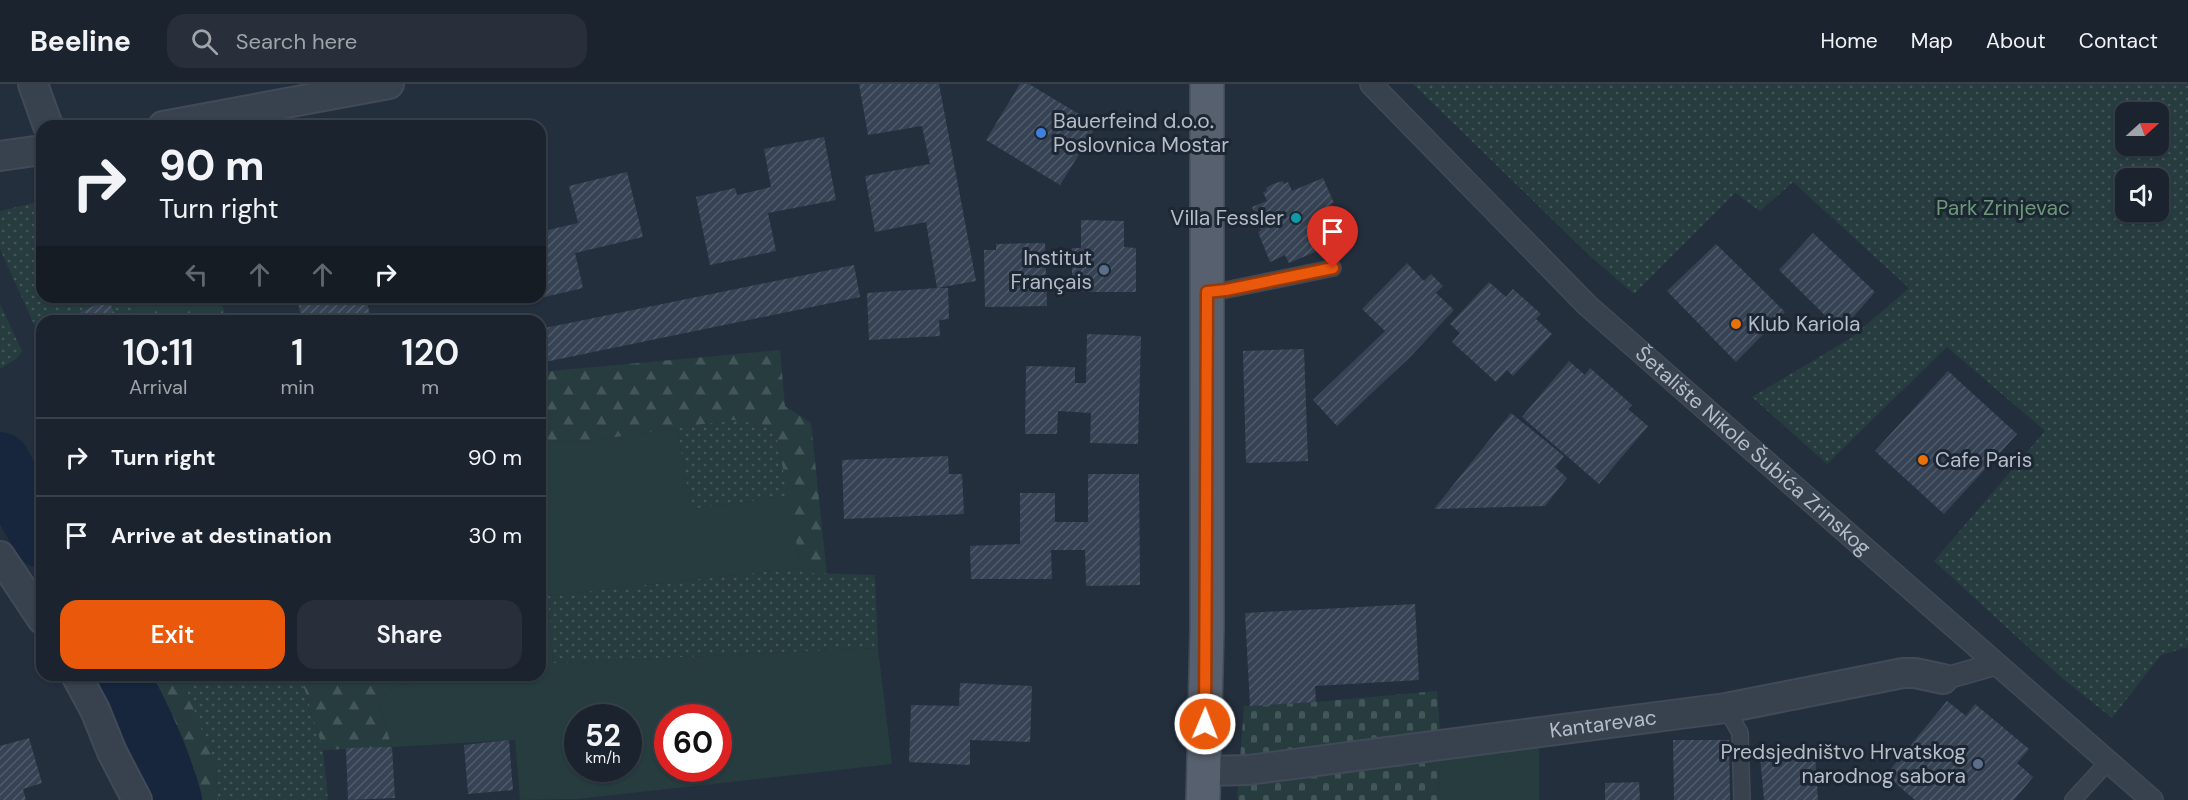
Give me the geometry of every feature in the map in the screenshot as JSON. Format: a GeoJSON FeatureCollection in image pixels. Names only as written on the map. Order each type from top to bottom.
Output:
{"type":"FeatureCollection","features":[{"type":"Feature","properties":{"kind":"main road"},"geometry":{"type":"LineString","coordinates":[[1204,785],[1207,84]]}},
{"type":"Feature","properties":{"kind":"street"},"geometry":{"type":"LineString","coordinates":[[33,84],[46,120]]}},
{"type":"Feature","properties":{"kind":"street"},"geometry":{"type":"LineString","coordinates":[[195,120],[389,84]]}},
{"type":"Feature","properties":{"kind":"street","name":"Šetalište Nikole Šubića Zrinskog"},"geometry":{"type":"LineString","coordinates":[[1371,84],[1588,306],[2152,800]]}},
{"type":"Feature","properties":{"kind":"street"},"geometry":{"type":"LineString","coordinates":[[0,156],[36,151]]}},
{"type":"Feature","properties":{"kind":"street"},"geometry":{"type":"LineString","coordinates":[[0,556],[36,610]]}},
{"type":"Feature","properties":{"kind":"street","name":"Kantarevac"},"geometry":{"type":"LineString","coordinates":[[1204,785],[1248,770],[1726,708],[1903,672],[1915,672],[1943,679],[1996,664]]}},
{"type":"Feature","properties":{"kind":"street"},"geometry":{"type":"LineString","coordinates":[[79,681],[137,800]]}},
{"type":"Feature","properties":{"kind":"lane"},"geometry":{"type":"LineString","coordinates":[[1207,292],[1333,268]]}},
{"type":"Feature","properties":{"kind":"lane"},"geometry":{"type":"LineString","coordinates":[[1726,708],[1740,733],[1742,800]]}},
{"type":"Feature","properties":{"kind":"lane"},"geometry":{"type":"LineString","coordinates":[[2073,800],[2108,762]]}},
{"type":"Feature","properties":{"kind":"green space","name":"Park Zrinjevac"},"geometry":{"type":"Polygon","coordinates":[[[1413,84],[2188,84],[2188,647],[2161,655],[2112,718],[2062,678],[1934,561],[2045,431],[1947,347],[1827,464],[1752,397],[1851,338],[1909,288],[1793,182],[1760,211],[1735,193],[1634,294],[1590,256],[1413,84]]]}},
{"type":"Feature","properties":{"kind":"green space"},"geometry":{"type":"Polygon","coordinates":[[[36,202],[36,303],[131,303],[136,315],[36,315],[36,329],[0,249],[0,211],[36,202]]]}},
{"type":"Feature","properties":{"kind":"green space"},"geometry":{"type":"Polygon","coordinates":[[[131,303],[222,303],[225,315],[136,315],[131,303]]]}},
{"type":"Feature","properties":{"kind":"green space"},"geometry":{"type":"Polygon","coordinates":[[[0,304],[22,351],[16,359],[0,369],[0,304]]]}},
{"type":"Feature","properties":{"kind":"green space"},"geometry":{"type":"Polygon","coordinates":[[[780,350],[785,406],[811,423],[827,575],[806,573],[801,568],[776,433],[734,420],[588,441],[546,442],[546,371],[780,350]]]}},
{"type":"Feature","properties":{"kind":"green space"},"geometry":{"type":"Polygon","coordinates":[[[734,420],[766,425],[776,433],[788,496],[691,509],[677,428],[734,420]]]}},
{"type":"Feature","properties":{"kind":"green space"},"geometry":{"type":"Polygon","coordinates":[[[677,428],[691,509],[788,496],[801,568],[548,596],[553,663],[878,648],[892,764],[732,782],[732,704],[654,704],[654,782],[730,782],[577,799],[520,800],[515,740],[392,747],[377,699],[396,686],[428,681],[546,681],[546,442],[588,441],[677,428]]]}},
{"type":"Feature","properties":{"kind":"green space"},"geometry":{"type":"Polygon","coordinates":[[[801,568],[806,573],[875,575],[878,648],[553,663],[548,596],[801,568]]]}},
{"type":"Feature","properties":{"kind":"green space"},"geometry":{"type":"Polygon","coordinates":[[[143,681],[184,681],[216,769],[218,800],[184,800],[159,720],[143,681]]]}},
{"type":"Feature","properties":{"kind":"green space"},"geometry":{"type":"Polygon","coordinates":[[[183,681],[302,681],[323,750],[328,800],[218,800],[216,769],[183,681]]]}},
{"type":"Feature","properties":{"kind":"green space"},"geometry":{"type":"Polygon","coordinates":[[[302,681],[428,681],[396,686],[377,699],[392,747],[323,750],[302,681]]]}},
{"type":"Feature","properties":{"kind":"green space"},"geometry":{"type":"Polygon","coordinates":[[[1437,691],[1441,745],[1438,800],[1237,800],[1244,706],[1437,691]]]}},
{"type":"Feature","properties":{"kind":"green space"},"geometry":{"type":"Polygon","coordinates":[[[1539,733],[1539,800],[1438,800],[1441,745],[1539,733]]]}},
{"type":"Feature","properties":{"kind":"building"},"geometry":{"type":"Polygon","coordinates":[[[859,84],[939,84],[976,281],[937,288],[926,222],[875,232],[865,176],[930,164],[922,126],[868,135],[859,84]]]}},
{"type":"Feature","properties":{"kind":"building","name":"Bauerfeind d.o.o. Poslovnica Mostar"},"geometry":{"type":"Polygon","coordinates":[[[1020,84],[1029,84],[1097,125],[1060,185],[986,140],[1020,84]]]}},
{"type":"Feature","properties":{"kind":"building"},"geometry":{"type":"Polygon","coordinates":[[[824,137],[836,200],[768,213],[776,251],[710,265],[696,197],[735,188],[737,195],[771,187],[764,149],[824,137]]]}},
{"type":"Feature","properties":{"kind":"building"},"geometry":{"type":"Polygon","coordinates":[[[627,172],[643,237],[575,253],[583,288],[546,297],[546,231],[578,223],[569,186],[627,172]]]}},
{"type":"Feature","properties":{"kind":"building","name":"Villa Fessler"},"geometry":{"type":"Polygon","coordinates":[[[1323,178],[1334,203],[1331,204],[1341,228],[1318,238],[1322,249],[1289,263],[1285,255],[1270,262],[1258,232],[1261,230],[1252,207],[1267,201],[1263,192],[1273,184],[1288,182],[1292,191],[1323,178]]]}},
{"type":"Feature","properties":{"kind":"building","name":"Institut Français"},"geometry":{"type":"Polygon","coordinates":[[[1081,220],[1124,221],[1124,247],[1136,248],[1136,292],[1072,292],[1072,248],[1081,248],[1081,220]]]}},
{"type":"Feature","properties":{"kind":"building"},"geometry":{"type":"Polygon","coordinates":[[[1813,233],[1875,292],[1841,331],[1779,270],[1813,233]]]}},
{"type":"Feature","properties":{"kind":"building"},"geometry":{"type":"Polygon","coordinates":[[[1045,243],[1047,306],[985,307],[984,250],[996,250],[996,244],[1045,243]]]}},
{"type":"Feature","properties":{"kind":"building"},"geometry":{"type":"Polygon","coordinates":[[[1716,244],[1785,312],[1736,362],[1667,291],[1716,244]]]}},
{"type":"Feature","properties":{"kind":"building"},"geometry":{"type":"Polygon","coordinates":[[[1407,263],[1424,281],[1431,274],[1443,286],[1436,293],[1454,310],[1410,357],[1337,426],[1313,400],[1385,331],[1362,309],[1407,263]]]}},
{"type":"Feature","properties":{"kind":"building"},"geometry":{"type":"Polygon","coordinates":[[[854,265],[860,297],[546,362],[546,328],[854,265]]]}},
{"type":"Feature","properties":{"kind":"building"},"geometry":{"type":"Polygon","coordinates":[[[1489,282],[1506,297],[1513,289],[1541,314],[1536,319],[1552,334],[1513,376],[1507,370],[1496,382],[1452,342],[1460,333],[1450,324],[1489,282]]]}},
{"type":"Feature","properties":{"kind":"building"},"geometry":{"type":"Polygon","coordinates":[[[948,288],[949,319],[939,320],[940,336],[869,340],[867,293],[948,288]]]}},
{"type":"Feature","properties":{"kind":"building"},"geometry":{"type":"Polygon","coordinates":[[[100,303],[110,303],[115,315],[75,315],[100,303]]]}},
{"type":"Feature","properties":{"kind":"building"},"geometry":{"type":"Polygon","coordinates":[[[298,303],[367,303],[370,315],[301,315],[298,303]]]}},
{"type":"Feature","properties":{"kind":"building"},"geometry":{"type":"Polygon","coordinates":[[[1087,334],[1141,336],[1138,444],[1090,443],[1091,413],[1058,411],[1057,434],[1025,434],[1026,366],[1075,367],[1075,383],[1086,383],[1087,334]]]}},
{"type":"Feature","properties":{"kind":"building"},"geometry":{"type":"Polygon","coordinates":[[[1304,349],[1308,461],[1246,463],[1243,351],[1304,349]]]}},
{"type":"Feature","properties":{"kind":"building"},"geometry":{"type":"Polygon","coordinates":[[[1569,361],[1585,375],[1590,368],[1632,405],[1628,409],[1648,426],[1599,484],[1522,417],[1569,361]]]}},
{"type":"Feature","properties":{"kind":"building"},"geometry":{"type":"Polygon","coordinates":[[[1948,371],[2017,434],[1944,514],[1875,451],[1948,371]]]}},
{"type":"Feature","properties":{"kind":"building"},"geometry":{"type":"Polygon","coordinates":[[[1511,413],[1564,456],[1555,467],[1567,478],[1545,506],[1434,509],[1511,413]]]}},
{"type":"Feature","properties":{"kind":"building"},"geometry":{"type":"Polygon","coordinates":[[[948,456],[949,474],[962,474],[964,514],[844,519],[842,460],[948,456]]]}},
{"type":"Feature","properties":{"kind":"building"},"geometry":{"type":"Polygon","coordinates":[[[1088,474],[1139,474],[1140,585],[1086,586],[1085,550],[1051,550],[1052,579],[971,579],[970,546],[1020,544],[1020,493],[1055,493],[1055,522],[1088,522],[1088,474]]]}},
{"type":"Feature","properties":{"kind":"building"},"geometry":{"type":"Polygon","coordinates":[[[1415,604],[1419,680],[1315,686],[1316,702],[1250,706],[1245,613],[1415,604]]]}},
{"type":"Feature","properties":{"kind":"building"},"geometry":{"type":"Polygon","coordinates":[[[960,683],[1032,686],[1030,742],[970,740],[970,765],[909,762],[911,705],[959,706],[960,683]]]}},
{"type":"Feature","properties":{"kind":"building"},"geometry":{"type":"Polygon","coordinates":[[[1947,701],[1966,716],[1975,704],[2029,749],[2017,763],[2033,777],[2014,800],[1915,800],[1886,775],[1947,701]]]}},
{"type":"Feature","properties":{"kind":"building"},"geometry":{"type":"Polygon","coordinates":[[[29,738],[42,783],[23,789],[26,800],[0,800],[0,746],[29,738]]]}},
{"type":"Feature","properties":{"kind":"building"},"geometry":{"type":"Polygon","coordinates":[[[509,740],[513,790],[468,794],[464,745],[509,740]]]}},
{"type":"Feature","properties":{"kind":"building"},"geometry":{"type":"Polygon","coordinates":[[[1673,740],[1729,740],[1730,800],[1674,800],[1673,740]]]}},
{"type":"Feature","properties":{"kind":"building"},"geometry":{"type":"Polygon","coordinates":[[[392,747],[395,798],[348,800],[346,748],[392,747]]]}},
{"type":"Feature","properties":{"kind":"building"},"geometry":{"type":"Polygon","coordinates":[[[1815,751],[1818,800],[1764,800],[1760,755],[1815,751]]]}},
{"type":"Feature","properties":{"kind":"building"},"geometry":{"type":"Polygon","coordinates":[[[1639,782],[1640,800],[1605,800],[1605,783],[1639,782]]]}},
{"type":"Feature","properties":{"kind":"waterway"},"geometry":{"type":"LineString","coordinates":[[0,462],[36,527]]}},
{"type":"Feature","properties":{"kind":"waterway"},"geometry":{"type":"LineString","coordinates":[[121,681],[149,736],[172,800]]}},
{"type":"Feature","properties":{"kind":"place","name":"Bauerfeind d.o.o. Poslovnica Mostar"},"geometry":{"type":"Point","coordinates":[1041,133]}},
{"type":"Feature","properties":{"kind":"place","name":"Villa Fessler"},"geometry":{"type":"Point","coordinates":[1296,218]}},
{"type":"Feature","properties":{"kind":"place","name":"Institut Français"},"geometry":{"type":"Point","coordinates":[1104,270]}},
{"type":"Feature","properties":{"kind":"place","name":"Klub Kariola"},"geometry":{"type":"Point","coordinates":[1736,324]}},
{"type":"Feature","properties":{"kind":"place","name":"Cafe Paris"},"geometry":{"type":"Point","coordinates":[1923,460]}},
{"type":"Feature","properties":{"kind":"place","name":"Predsjedništvo Hrvatskog narodnog sabora"},"geometry":{"type":"Point","coordinates":[1978,764]}},
{"type":"Feature","properties":{"kind":"route"},"geometry":{"type":"LineString","coordinates":[[1205,724],[1207,292],[1333,268]]}}]}
